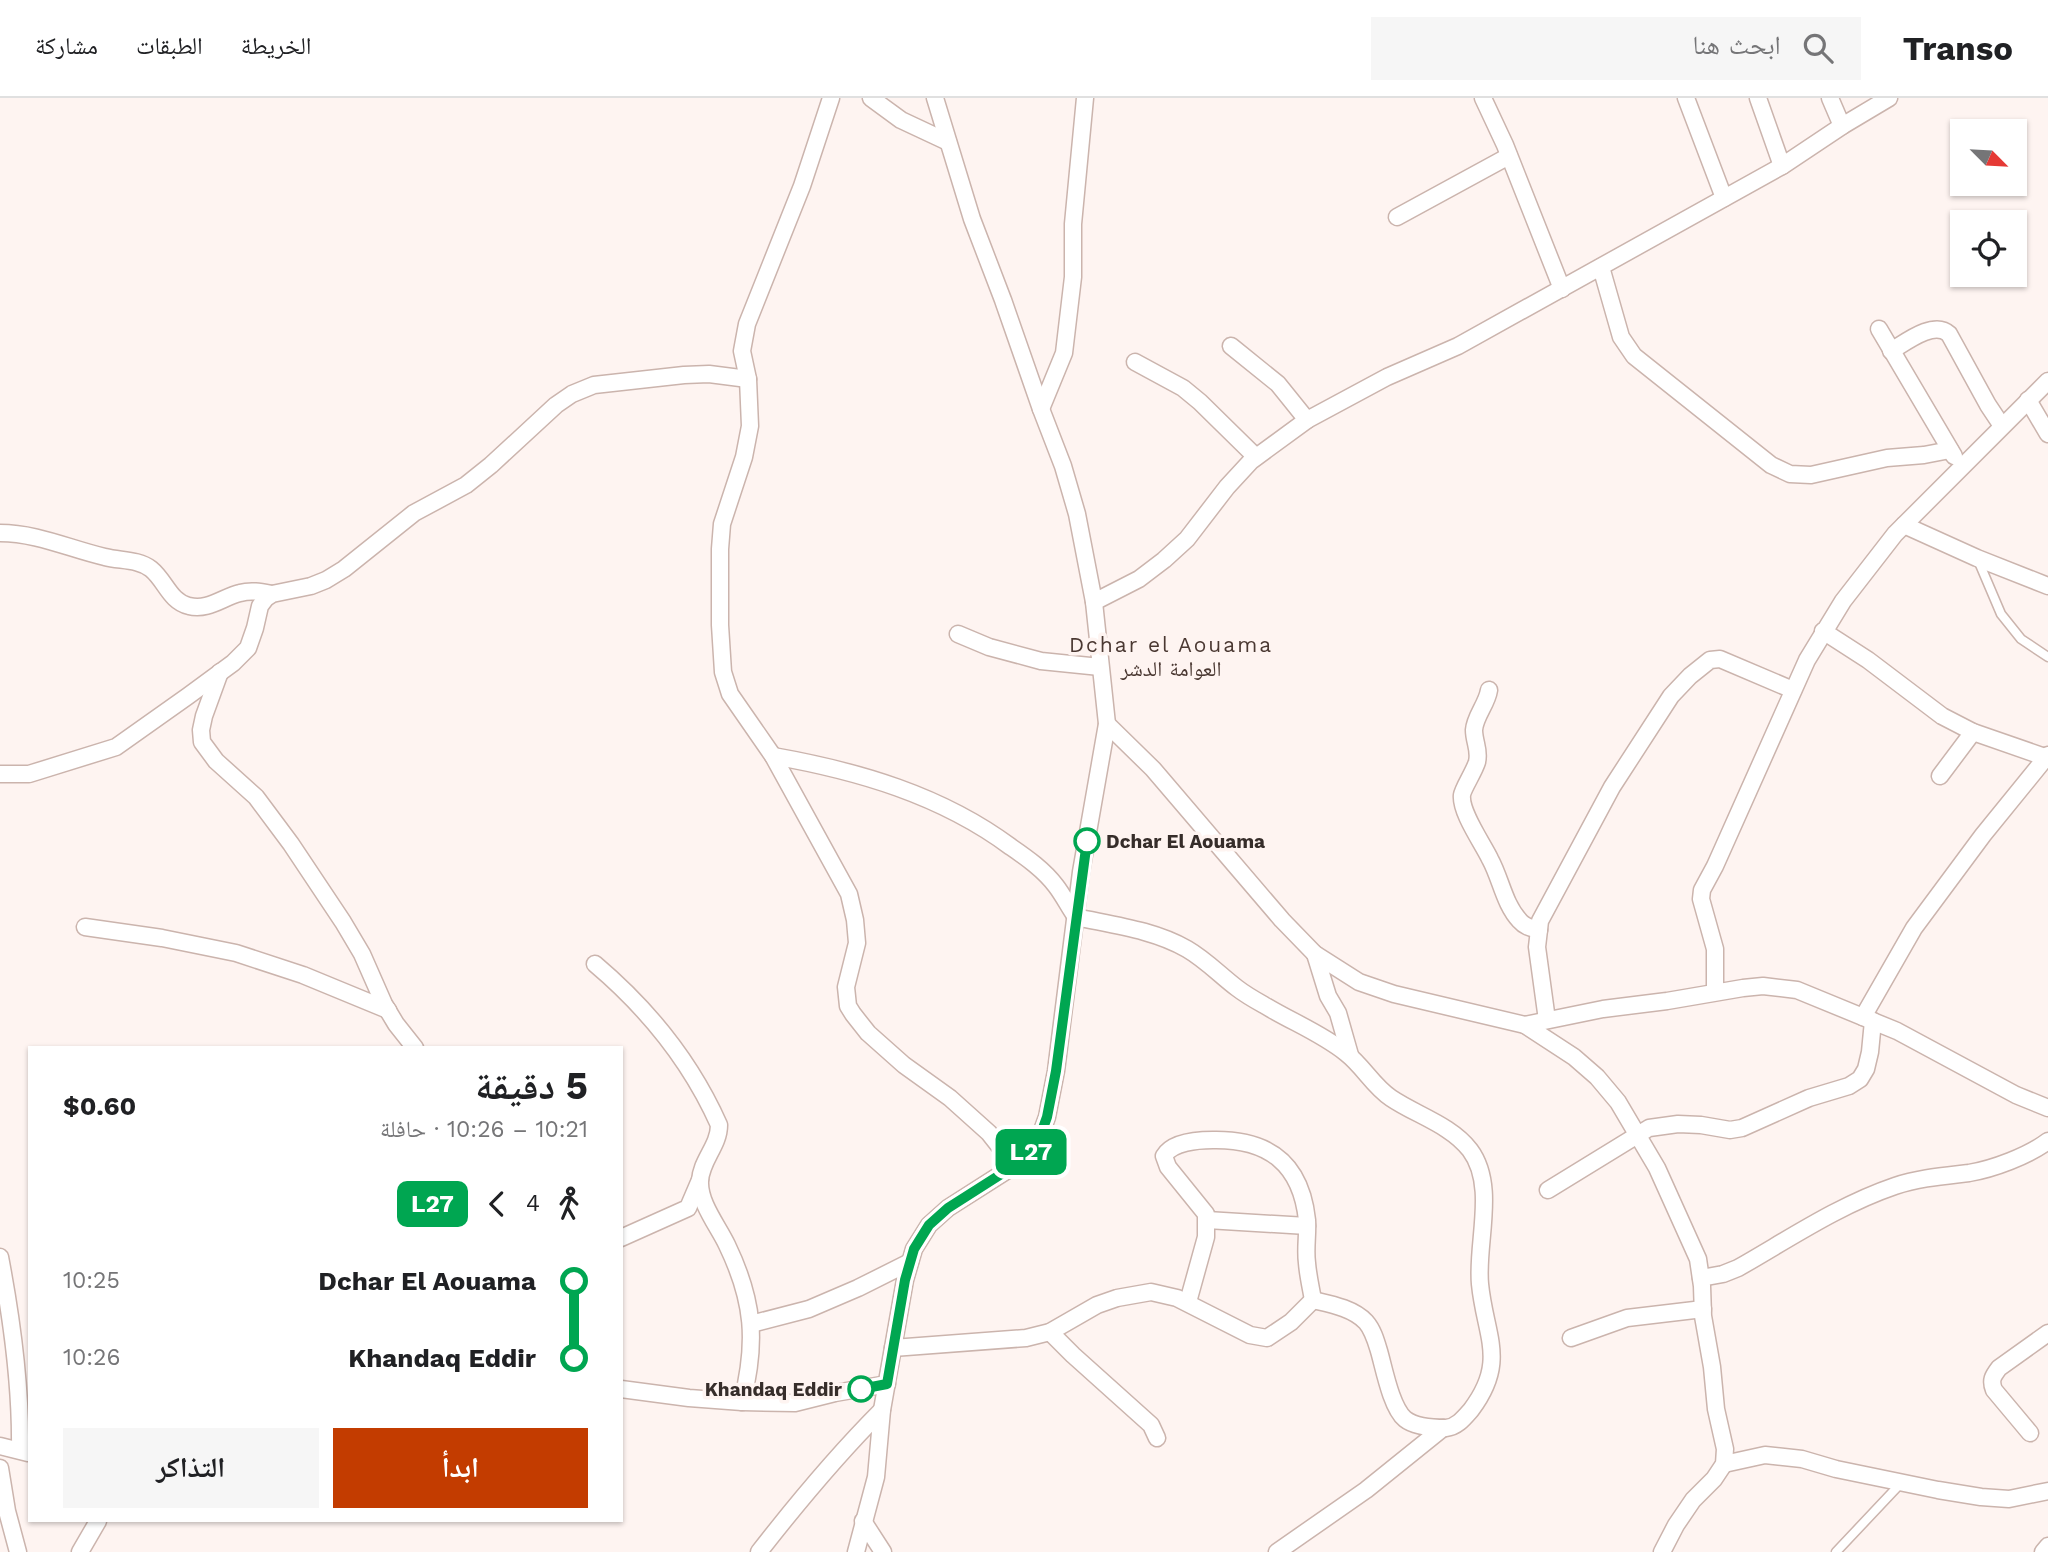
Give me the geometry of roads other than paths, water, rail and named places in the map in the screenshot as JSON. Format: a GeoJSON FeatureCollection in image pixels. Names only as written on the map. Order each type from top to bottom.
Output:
{"type":"FeatureCollection","features":[{"type":"Feature","properties":{"kind":"street"},"geometry":{"type":"LineString","coordinates":[[831,98],[802,186],[747,324],[742,351],[748,379],[750,426],[744,457],[722,524],[720,549],[723,672],[730,694],[773,756],[849,894],[857,943],[846,987],[848,1006],[868,1033],[904,1065],[950,1098],[989,1133],[1015,1166]]}},
{"type":"Feature","properties":{"kind":"street"},"geometry":{"type":"LineString","coordinates":[[871,98],[901,120],[948,142]]}},
{"type":"Feature","properties":{"kind":"street"},"geometry":{"type":"LineString","coordinates":[[856,1552],[876,1477],[882,1410],[905,1280],[914,1249],[929,1225],[948,1208],[1028,1157],[1038,1142],[1047,1117],[1056,1071],[1081,872],[1107,724],[1094,602],[1077,514],[1063,466],[972,219],[936,98]]}},
{"type":"Feature","properties":{"kind":"street"},"geometry":{"type":"LineString","coordinates":[[1041,409],[1064,354],[1073,277],[1073,224],[1085,98]]}},
{"type":"Feature","properties":{"kind":"street"},"geometry":{"type":"LineString","coordinates":[[1483,98],[1562,289]]}},
{"type":"Feature","properties":{"kind":"street"},"geometry":{"type":"LineString","coordinates":[[1686,98],[1724,198]]}},
{"type":"Feature","properties":{"kind":"street"},"geometry":{"type":"LineString","coordinates":[[1758,98],[1782,166]]}},
{"type":"Feature","properties":{"kind":"street"},"geometry":{"type":"LineString","coordinates":[[1830,98],[1842,126]]}},
{"type":"Feature","properties":{"kind":"street"},"geometry":{"type":"LineString","coordinates":[[1094,602],[1139,579],[1164,560],[1187,539],[1227,487],[1256,457],[1307,420],[1387,377],[1458,346],[1562,289],[1782,166],[1889,98]]}},
{"type":"Feature","properties":{"kind":"street"},"geometry":{"type":"LineString","coordinates":[[1397,218],[1509,156]]}},
{"type":"Feature","properties":{"kind":"street"},"geometry":{"type":"LineString","coordinates":[[1601,267],[1621,337],[1634,356],[1771,465],[1790,474],[1811,475],[1887,458],[1924,456],[1950,450]]}},
{"type":"Feature","properties":{"kind":"street"},"geometry":{"type":"LineString","coordinates":[[1891,351],[1919,335],[1937,328],[1945,330],[2002,426]]}},
{"type":"Feature","properties":{"kind":"street"},"geometry":{"type":"LineString","coordinates":[[1878,329],[1960,467]]}},
{"type":"Feature","properties":{"kind":"street"},"geometry":{"type":"LineString","coordinates":[[1231,346],[1278,384],[1307,420]]}},
{"type":"Feature","properties":{"kind":"street"},"geometry":{"type":"LineString","coordinates":[[1135,362],[1183,388],[1256,457]]}},
{"type":"Feature","properties":{"kind":"street"},"geometry":{"type":"LineString","coordinates":[[0,774],[29,774],[116,747],[220,672],[248,648],[260,606],[266,598],[272,594],[311,586],[344,569],[414,513],[466,485],[572,394],[594,385],[684,375],[709,374],[748,379]]}},
{"type":"Feature","properties":{"kind":"street"},"geometry":{"type":"LineString","coordinates":[[1715,991],[1715,949],[1702,909],[1702,890],[1793,690],[1823,631],[1864,572],[1904,525],[2048,381]]}},
{"type":"Feature","properties":{"kind":"street"},"geometry":{"type":"LineString","coordinates":[[2028,400],[2048,434]]}},
{"type":"Feature","properties":{"kind":"street"},"geometry":{"type":"LineString","coordinates":[[1904,525],[1976,558],[2048,586]]}},
{"type":"Feature","properties":{"kind":"street"},"geometry":{"type":"LineString","coordinates":[[0,533],[58,542],[103,557],[144,565],[152,570],[177,599],[190,607],[206,606],[243,592],[272,594]]}},
{"type":"Feature","properties":{"kind":"street"},"geometry":{"type":"LineString","coordinates":[[1548,1190],[1648,1128],[1678,1124],[1730,1130],[1742,1128],[1809,1098],[1849,1086],[1860,1079],[1866,1069],[1870,1052],[1868,1019],[1914,928],[1983,835],[2047,756],[1973,732],[1941,716],[1868,660],[1823,631]]}},
{"type":"Feature","properties":{"kind":"street"},"geometry":{"type":"LineString","coordinates":[[958,634],[989,647],[1041,661],[1100,667]]}},
{"type":"Feature","properties":{"kind":"street"},"geometry":{"type":"LineString","coordinates":[[1547,1020],[1537,947],[1540,921],[1612,787],[1671,696],[1710,660],[1720,659],[1793,690]]}},
{"type":"Feature","properties":{"kind":"street"},"geometry":{"type":"LineString","coordinates":[[220,672],[204,716],[202,742],[216,761],[256,797],[291,844],[349,932],[388,1010],[413,1046]]}},
{"type":"Feature","properties":{"kind":"street"},"geometry":{"type":"LineString","coordinates":[[1489,690],[1474,731],[1479,751],[1473,772],[1462,794],[1463,806],[1492,861],[1509,904],[1521,922],[1528,928],[1539,930]]}},
{"type":"Feature","properties":{"kind":"street"},"geometry":{"type":"LineString","coordinates":[[1107,724],[1153,769],[1282,920],[1315,954],[1359,982],[1394,994],[1525,1025],[1574,1057],[1597,1077],[1618,1102],[1657,1168],[1698,1259],[1716,1409],[1725,1449],[1724,1464],[1714,1479],[1693,1500],[1667,1551]]}},
{"type":"Feature","properties":{"kind":"street"},"geometry":{"type":"LineString","coordinates":[[1940,776],[1973,732]]}},
{"type":"Feature","properties":{"kind":"street"},"geometry":{"type":"LineString","coordinates":[[773,756],[816,764],[901,788],[955,811],[991,832],[1032,862],[1055,885],[1076,917],[1139,931],[1166,939],[1188,950],[1266,1007],[1326,1038],[1350,1055],[1388,1096],[1462,1140],[1471,1151],[1479,1170],[1484,1214],[1480,1285],[1491,1344],[1490,1376],[1485,1389],[1466,1416],[1451,1427],[1443,1428],[1421,1426],[1405,1419],[1396,1405],[1374,1335],[1367,1323],[1346,1310],[1312,1300]]}},
{"type":"Feature","properties":{"kind":"street"},"geometry":{"type":"LineString","coordinates":[[85,927],[162,938],[236,953],[303,975],[388,1010]]}},
{"type":"Feature","properties":{"kind":"street"},"geometry":{"type":"LineString","coordinates":[[1315,954],[1350,1055]]}},
{"type":"Feature","properties":{"kind":"street"},"geometry":{"type":"LineString","coordinates":[[595,964],[643,1011],[688,1065],[719,1125],[719,1135],[688,1208],[623,1237]]}},
{"type":"Feature","properties":{"kind":"street"},"geometry":{"type":"LineString","coordinates":[[1525,1025],[1715,991],[1781,987],[1797,990],[1868,1019],[1934,1050],[2016,1095],[2048,1108]]}},
{"type":"Feature","properties":{"kind":"street"},"geometry":{"type":"LineString","coordinates":[[1188,1302],[1206,1237],[1207,1220],[1200,1205],[1168,1167],[1164,1156],[1165,1152],[1183,1144],[1226,1139],[1263,1148],[1277,1156],[1290,1169],[1300,1185],[1307,1226],[1307,1262],[1312,1300]]}},
{"type":"Feature","properties":{"kind":"street"},"geometry":{"type":"LineString","coordinates":[[1701,1278],[1738,1268],[1827,1216],[1896,1185],[1972,1172],[2019,1158],[2048,1141]]}},
{"type":"Feature","properties":{"kind":"street"},"geometry":{"type":"LineString","coordinates":[[700,1180],[703,1198],[737,1268],[750,1310],[751,1362],[742,1402]]}},
{"type":"Feature","properties":{"kind":"street"},"geometry":{"type":"LineString","coordinates":[[1207,1220],[1307,1226]]}},
{"type":"Feature","properties":{"kind":"street"},"geometry":{"type":"LineString","coordinates":[[0,1257],[6,1331],[18,1382],[25,1451],[0,1446]]}},
{"type":"Feature","properties":{"kind":"street"},"geometry":{"type":"LineString","coordinates":[[751,1324],[809,1308],[858,1288],[910,1262]]}},
{"type":"Feature","properties":{"kind":"street"},"geometry":{"type":"LineString","coordinates":[[893,1348],[1026,1338],[1050,1332],[1097,1305],[1151,1292],[1188,1302],[1250,1335],[1267,1338],[1291,1322],[1312,1300]]}},
{"type":"Feature","properties":{"kind":"street"},"geometry":{"type":"LineString","coordinates":[[1571,1338],[1627,1318],[1703,1309]]}},
{"type":"Feature","properties":{"kind":"street"},"geometry":{"type":"LineString","coordinates":[[1050,1332],[1151,1425],[1157,1438]]}},
{"type":"Feature","properties":{"kind":"street"},"geometry":{"type":"LineString","coordinates":[[2030,1433],[1994,1390],[1991,1382],[1999,1368],[2048,1334]]}},
{"type":"Feature","properties":{"kind":"street"},"geometry":{"type":"LineString","coordinates":[[623,1389],[689,1398],[795,1403],[887,1384]]}},
{"type":"Feature","properties":{"kind":"street"},"geometry":{"type":"LineString","coordinates":[[759,1552],[800,1499],[882,1410]]}},
{"type":"Feature","properties":{"kind":"street"},"geometry":{"type":"LineString","coordinates":[[1277,1552],[1366,1490],[1443,1428]]}},
{"type":"Feature","properties":{"kind":"street"},"geometry":{"type":"LineString","coordinates":[[1724,1464],[1765,1455],[1802,1460],[1981,1497],[2009,1499],[2048,1491]]}},
{"type":"Feature","properties":{"kind":"street"},"geometry":{"type":"LineString","coordinates":[[0,1468],[7,1511],[18,1552]]}},
{"type":"Feature","properties":{"kind":"street"},"geometry":{"type":"LineString","coordinates":[[863,1521],[883,1552]]}},
{"type":"Feature","properties":{"kind":"street"},"geometry":{"type":"LineString","coordinates":[[80,1552],[97,1522]]}},
{"type":"Feature","properties":{"kind":"street"},"geometry":{"type":"LineString","coordinates":[[2043,1552],[2048,1546]]}},
{"type":"Feature","properties":{"kind":"lane"},"geometry":{"type":"LineString","coordinates":[[1976,558],[2001,614],[2021,639],[2048,657]]}},
{"type":"Feature","properties":{"kind":"lane"},"geometry":{"type":"LineString","coordinates":[[1836,1552],[1902,1482]]}},
{"type":"Feature","properties":{"kind":"place","name":"Dchar El Aouama"},"geometry":{"type":"Point","coordinates":[1087,841]}},
{"type":"Feature","properties":{"kind":"place","name":"Khandaq Eddir"},"geometry":{"type":"Point","coordinates":[861,1389]}},
{"type":"Feature","properties":{"kind":"district","name":"Dchar el Aouama العوامة الدشر"},"geometry":{"type":"Point","coordinates":[1171,656]}}]}
